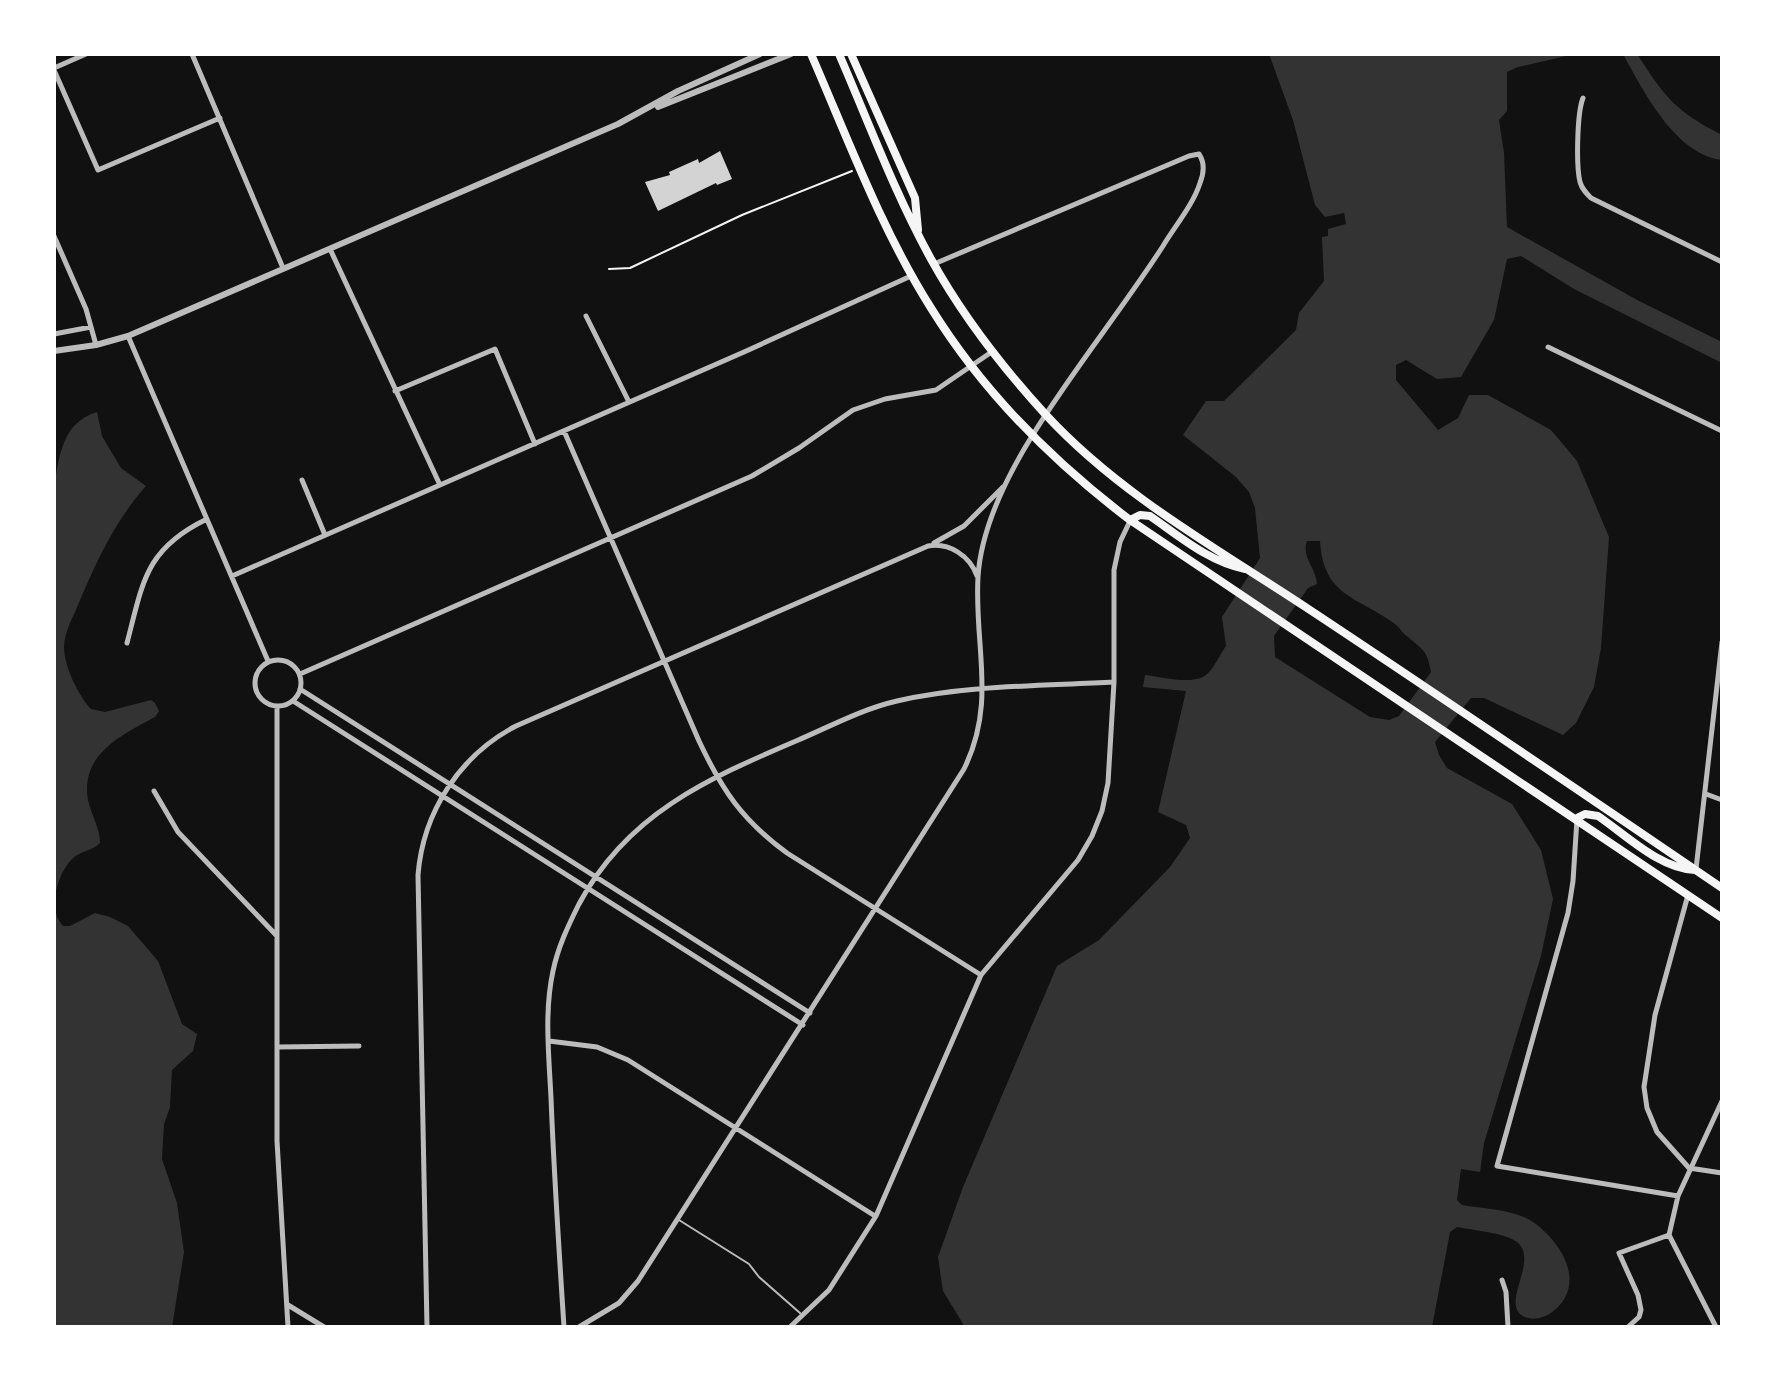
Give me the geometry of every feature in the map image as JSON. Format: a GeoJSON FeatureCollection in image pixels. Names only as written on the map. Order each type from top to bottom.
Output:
{"type":"FeatureCollection","features":[{"type":"Feature","properties":{"kind":"main road"},"geometry":{"type":"LineString","coordinates":[[811,54],[912,276],[972,368],[1032,436],[1069,471],[1130,520],[1722,918]]}},
{"type":"Feature","properties":{"kind":"main road"},"geometry":{"type":"LineString","coordinates":[[839,54],[934,264],[993,351],[1046,415],[1119,481],[1722,888]]}},
{"type":"Feature","properties":{"kind":"main road"},"geometry":{"type":"LineString","coordinates":[[851,54],[915,198],[918,234]]}},
{"type":"Feature","properties":{"kind":"main road"},"geometry":{"type":"LineString","coordinates":[[1130,520],[1140,515],[1150,516],[1217,560],[1249,570]]}},
{"type":"Feature","properties":{"kind":"main road"},"geometry":{"type":"LineString","coordinates":[[1577,818],[1585,814],[1598,816],[1663,861],[1678,868],[1696,870]]}},
{"type":"Feature","properties":{"kind":"street"},"geometry":{"type":"LineString","coordinates":[[86,54],[54,69],[98,170],[220,118]]}},
{"type":"Feature","properties":{"kind":"street"},"geometry":{"type":"LineString","coordinates":[[192,54],[283,268]]}},
{"type":"Feature","properties":{"kind":"street"},"geometry":{"type":"LineString","coordinates":[[647,110],[678,91],[760,54]]}},
{"type":"Feature","properties":{"kind":"street"},"geometry":{"type":"LineString","coordinates":[[54,351],[96,345],[128,336],[647,110],[677,101],[791,54]]}},
{"type":"Feature","properties":{"kind":"street"},"geometry":{"type":"LineString","coordinates":[[1583,98],[1579,110],[1580,179],[1585,192],[1591,198],[1722,262]]}},
{"type":"Feature","properties":{"kind":"street"},"geometry":{"type":"LineString","coordinates":[[579,1327],[626,1297],[803,1025],[970,757],[981,720],[983,690],[978,577],[989,526],[1006,483],[1032,436],[1138,285],[1196,194],[1204,166],[1199,154],[1189,156],[934,264]]}},
{"type":"Feature","properties":{"kind":"street"},"geometry":{"type":"LineString","coordinates":[[54,236],[96,345]]}},
{"type":"Feature","properties":{"kind":"street"},"geometry":{"type":"LineString","coordinates":[[330,248],[440,485]]}},
{"type":"Feature","properties":{"kind":"street"},"geometry":{"type":"LineString","coordinates":[[232,576],[912,276]]}},
{"type":"Feature","properties":{"kind":"street"},"geometry":{"type":"LineString","coordinates":[[586,316],[629,402]]}},
{"type":"Feature","properties":{"kind":"street"},"geometry":{"type":"LineString","coordinates":[[54,334],[91,327]]}},
{"type":"Feature","properties":{"kind":"street"},"geometry":{"type":"LineString","coordinates":[[128,336],[268,661]]}},
{"type":"Feature","properties":{"kind":"street"},"geometry":{"type":"LineString","coordinates":[[1548,347],[1722,431]]}},
{"type":"Feature","properties":{"kind":"street"},"geometry":{"type":"LineString","coordinates":[[395,391],[495,349],[535,444]]}},
{"type":"Feature","properties":{"kind":"street"},"geometry":{"type":"LineString","coordinates":[[300,674],[767,468],[853,410],[885,399],[936,390],[993,351]]}},
{"type":"Feature","properties":{"kind":"street"},"geometry":{"type":"LineString","coordinates":[[564,431],[716,777],[732,802],[764,836],[981,975]]}},
{"type":"Feature","properties":{"kind":"street"},"geometry":{"type":"LineString","coordinates":[[302,480],[325,535]]}},
{"type":"Feature","properties":{"kind":"street"},"geometry":{"type":"LineString","coordinates":[[427,1327],[417,882],[425,832],[442,796],[476,754],[504,732],[928,546],[964,526],[1006,483]]}},
{"type":"Feature","properties":{"kind":"street"},"geometry":{"type":"LineString","coordinates":[[127,643],[142,588],[157,555],[174,537],[207,519]]}},
{"type":"Feature","properties":{"kind":"street"},"geometry":{"type":"LineString","coordinates":[[790,1327],[804,1316],[837,1278],[876,1216],[981,975],[1078,860],[1092,836],[1108,783],[1114,682],[1114,570],[1120,542],[1130,520]]}},
{"type":"Feature","properties":{"kind":"street"},"geometry":{"type":"LineString","coordinates":[[928,546],[938,544],[950,547],[968,561],[978,577]]}},
{"type":"Feature","properties":{"kind":"street"},"geometry":{"type":"LineString","coordinates":[[1696,870],[1719,706],[1722,642]]}},
{"type":"Feature","properties":{"kind":"street"},"geometry":{"type":"LineString","coordinates":[[276,659],[290,663],[300,674],[300,689],[293,701],[277,706],[264,702],[255,691],[257,670],[268,661],[276,659]]}},
{"type":"Feature","properties":{"kind":"street"},"geometry":{"type":"LineString","coordinates":[[564,1327],[549,997],[556,956],[567,927],[594,878],[647,819],[681,795],[716,777],[893,702],[983,690],[1114,682]]}},
{"type":"Feature","properties":{"kind":"street"},"geometry":{"type":"LineString","coordinates":[[300,689],[810,1013]]}},
{"type":"Feature","properties":{"kind":"street"},"geometry":{"type":"LineString","coordinates":[[293,701],[803,1025]]}},
{"type":"Feature","properties":{"kind":"street"},"geometry":{"type":"LineString","coordinates":[[277,706],[277,1141],[288,1327]]}},
{"type":"Feature","properties":{"kind":"street"},"geometry":{"type":"LineString","coordinates":[[154,791],[178,832],[277,936]]}},
{"type":"Feature","properties":{"kind":"street"},"geometry":{"type":"LineString","coordinates":[[1706,794],[1722,800]]}},
{"type":"Feature","properties":{"kind":"street"},"geometry":{"type":"LineString","coordinates":[[1577,818],[1568,913],[1497,1166],[1678,1196]]}},
{"type":"Feature","properties":{"kind":"street"},"geometry":{"type":"LineString","coordinates":[[1688,894],[1655,1015],[1644,1087],[1647,1108],[1657,1132],[1689,1168],[1722,1173]]}},
{"type":"Feature","properties":{"kind":"street"},"geometry":{"type":"LineString","coordinates":[[549,1041],[597,1047],[618,1055],[876,1216]]}},
{"type":"Feature","properties":{"kind":"street"},"geometry":{"type":"LineString","coordinates":[[277,1047],[359,1046]]}},
{"type":"Feature","properties":{"kind":"street"},"geometry":{"type":"LineString","coordinates":[[1716,1327],[1669,1235],[1678,1196],[1689,1168],[1722,1101]]}},
{"type":"Feature","properties":{"kind":"street"},"geometry":{"type":"LineString","coordinates":[[1628,1327],[1639,1317],[1640,1303],[1619,1253],[1669,1235]]}},
{"type":"Feature","properties":{"kind":"street"},"geometry":{"type":"LineString","coordinates":[[1502,1280],[1506,1292],[1508,1327]]}},
{"type":"Feature","properties":{"kind":"street"},"geometry":{"type":"LineString","coordinates":[[288,1304],[324,1327]]}},
{"type":"Feature","properties":{"kind":"lane"},"geometry":{"type":"LineString","coordinates":[[678,1219],[749,1264],[759,1277],[804,1316]]}},
{"type":"Feature","properties":{"kind":"path"},"geometry":{"type":"LineString","coordinates":[[609,269],[630,268],[742,215],[861,168]]}},
{"type":"Feature","properties":{"kind":"shaded area"},"geometry":{"type":"Polygon","coordinates":[[[1269,54],[1575,54],[1507,72],[1507,111],[1499,120],[1504,153],[1507,227],[1639,301],[1722,342],[1722,363],[1574,289],[1521,256],[1507,259],[1494,320],[1461,377],[1437,379],[1406,360],[1396,365],[1396,380],[1438,430],[1458,418],[1469,395],[1488,395],[1551,430],[1577,461],[1609,537],[1601,648],[1594,687],[1576,723],[1563,735],[1484,698],[1471,698],[1435,742],[1447,768],[1512,804],[1541,850],[1553,899],[1541,956],[1484,1143],[1480,1172],[1461,1169],[1457,1200],[1462,1205],[1517,1214],[1533,1222],[1562,1253],[1567,1265],[1568,1290],[1562,1302],[1546,1316],[1531,1319],[1519,1313],[1516,1295],[1524,1261],[1523,1250],[1512,1239],[1457,1227],[1450,1232],[1432,1327],[965,1327],[943,1291],[938,1257],[963,1187],[1057,966],[1099,940],[1170,867],[1190,838],[1186,825],[1158,812],[1186,691],[1143,687],[1145,675],[1190,680],[1210,672],[1226,646],[1222,617],[1260,558],[1255,508],[1249,492],[1236,477],[1183,435],[1206,401],[1224,401],[1296,330],[1299,313],[1324,281],[1322,237],[1328,236],[1328,229],[1346,224],[1344,213],[1325,217],[1315,205],[1293,120],[1269,54]],[[1307,541],[1306,547],[1317,584],[1308,588],[1274,636],[1275,657],[1370,717],[1389,720],[1399,716],[1431,672],[1426,655],[1395,624],[1336,585],[1328,574],[1320,541],[1307,541]]]}},
{"type":"Feature","properties":{"kind":"shaded area"},"geometry":{"type":"Polygon","coordinates":[[[1623,54],[1637,54],[1672,102],[1722,135],[1722,160],[1705,155],[1676,134],[1651,103],[1623,54]]]}},
{"type":"Feature","properties":{"kind":"shaded area"},"geometry":{"type":"Polygon","coordinates":[[[97,412],[102,436],[121,468],[146,486],[125,513],[99,558],[67,631],[64,642],[66,663],[81,696],[91,709],[105,712],[151,700],[159,711],[155,717],[106,748],[90,770],[88,800],[100,843],[75,856],[67,866],[58,883],[55,902],[58,919],[63,926],[70,926],[95,913],[128,926],[158,961],[182,1024],[197,1034],[193,1051],[172,1070],[170,1107],[164,1124],[162,1159],[177,1203],[184,1252],[172,1327],[54,1327],[54,486],[61,451],[70,432],[85,417],[97,412]]]}},
{"type":"Feature","properties":{"kind":"building"},"geometry":{"type":"Polygon","coordinates":[[[720,151],[732,179],[716,183],[658,211],[645,182],[670,175],[669,172],[698,159],[699,163],[720,151]]]}}]}
